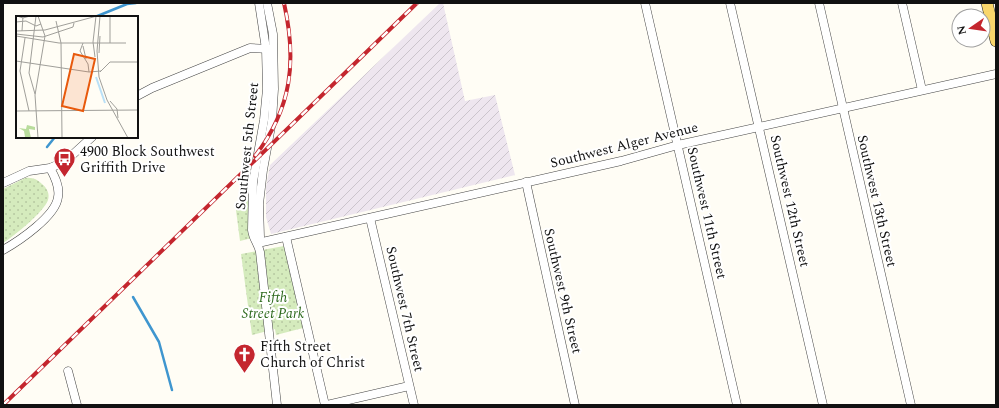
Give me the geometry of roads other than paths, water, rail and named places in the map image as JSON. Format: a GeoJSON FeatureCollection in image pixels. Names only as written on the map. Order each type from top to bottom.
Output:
{"type":"FeatureCollection","features":[{"type":"Feature","properties":{"kind":"main road"},"geometry":{"type":"LineString","coordinates":[[987,3],[996,41]]}},
{"type":"Feature","properties":{"kind":"street","name":"Southwest 5th Street"},"geometry":{"type":"LineString","coordinates":[[259,3],[270,49]]}},
{"type":"Feature","properties":{"kind":"street","name":"Southwest 5th Street"},"geometry":{"type":"LineString","coordinates":[[267,3],[272,24],[267,71],[265,112],[255,168],[252,195],[253,238],[258,243],[277,405]]}},
{"type":"Feature","properties":{"kind":"street","name":"Southwest 11th Street"},"geometry":{"type":"LineString","coordinates":[[645,3],[738,405]]}},
{"type":"Feature","properties":{"kind":"street","name":"Southwest 12th Street"},"geometry":{"type":"LineString","coordinates":[[730,3],[760,127],[823,405]]}},
{"type":"Feature","properties":{"kind":"street","name":"Southwest 13th Street"},"geometry":{"type":"LineString","coordinates":[[819,3],[911,405]]}},
{"type":"Feature","properties":{"kind":"street"},"geometry":{"type":"LineString","coordinates":[[902,3],[922,90]]}},
{"type":"Feature","properties":{"kind":"street"},"geometry":{"type":"LineString","coordinates":[[138,95],[152,88],[250,48],[270,49]]}},
{"type":"Feature","properties":{"kind":"street","name":"Southwest Alger Avenue"},"geometry":{"type":"LineString","coordinates":[[258,243],[620,161],[678,145],[996,74]]}},
{"type":"Feature","properties":{"kind":"street"},"geometry":{"type":"LineString","coordinates":[[3,183],[29,171],[50,168],[70,157],[91,138]]}},
{"type":"Feature","properties":{"kind":"street"},"geometry":{"type":"LineString","coordinates":[[3,250],[29,233],[56,205],[58,186],[50,168]]}},
{"type":"Feature","properties":{"kind":"street","name":"Southwest 9th Street"},"geometry":{"type":"LineString","coordinates":[[526,182],[575,405]]}},
{"type":"Feature","properties":{"kind":"street","name":"Southwest 7th Street"},"geometry":{"type":"LineString","coordinates":[[370,218],[414,405]]}},
{"type":"Feature","properties":{"kind":"street"},"geometry":{"type":"LineString","coordinates":[[286,237],[326,405],[409,386]]}},
{"type":"Feature","properties":{"kind":"street"},"geometry":{"type":"LineString","coordinates":[[68,371],[77,405]]}},
{"type":"Feature","properties":{"kind":"waterway"},"geometry":{"type":"LineString","coordinates":[[97,16],[127,4],[136,3]]}},
{"type":"Feature","properties":{"kind":"waterway"},"geometry":{"type":"LineString","coordinates":[[47,147],[54,138]]}},
{"type":"Feature","properties":{"kind":"waterway"},"geometry":{"type":"LineString","coordinates":[[133,297],[159,342],[172,390]]}},
{"type":"Feature","properties":{"kind":"railway"},"geometry":{"type":"LineString","coordinates":[[255,156],[277,120],[284,102],[288,83],[290,45],[284,3]]}},
{"type":"Feature","properties":{"kind":"railway"},"geometry":{"type":"LineString","coordinates":[[3,405],[417,3]]}},
{"type":"Feature","properties":{"kind":"place","name":"4900 Block Southwest Griffith Drive"},"geometry":{"type":"Point","coordinates":[65,178]}},
{"type":"Feature","properties":{"kind":"place","name":"Fifth Street Church of Christ"},"geometry":{"type":"Point","coordinates":[244,374]}},
{"type":"Feature","properties":{"kind":"park label","name":"Fifth Street Park"},"geometry":{"type":"Point","coordinates":[273,306]}}]}
